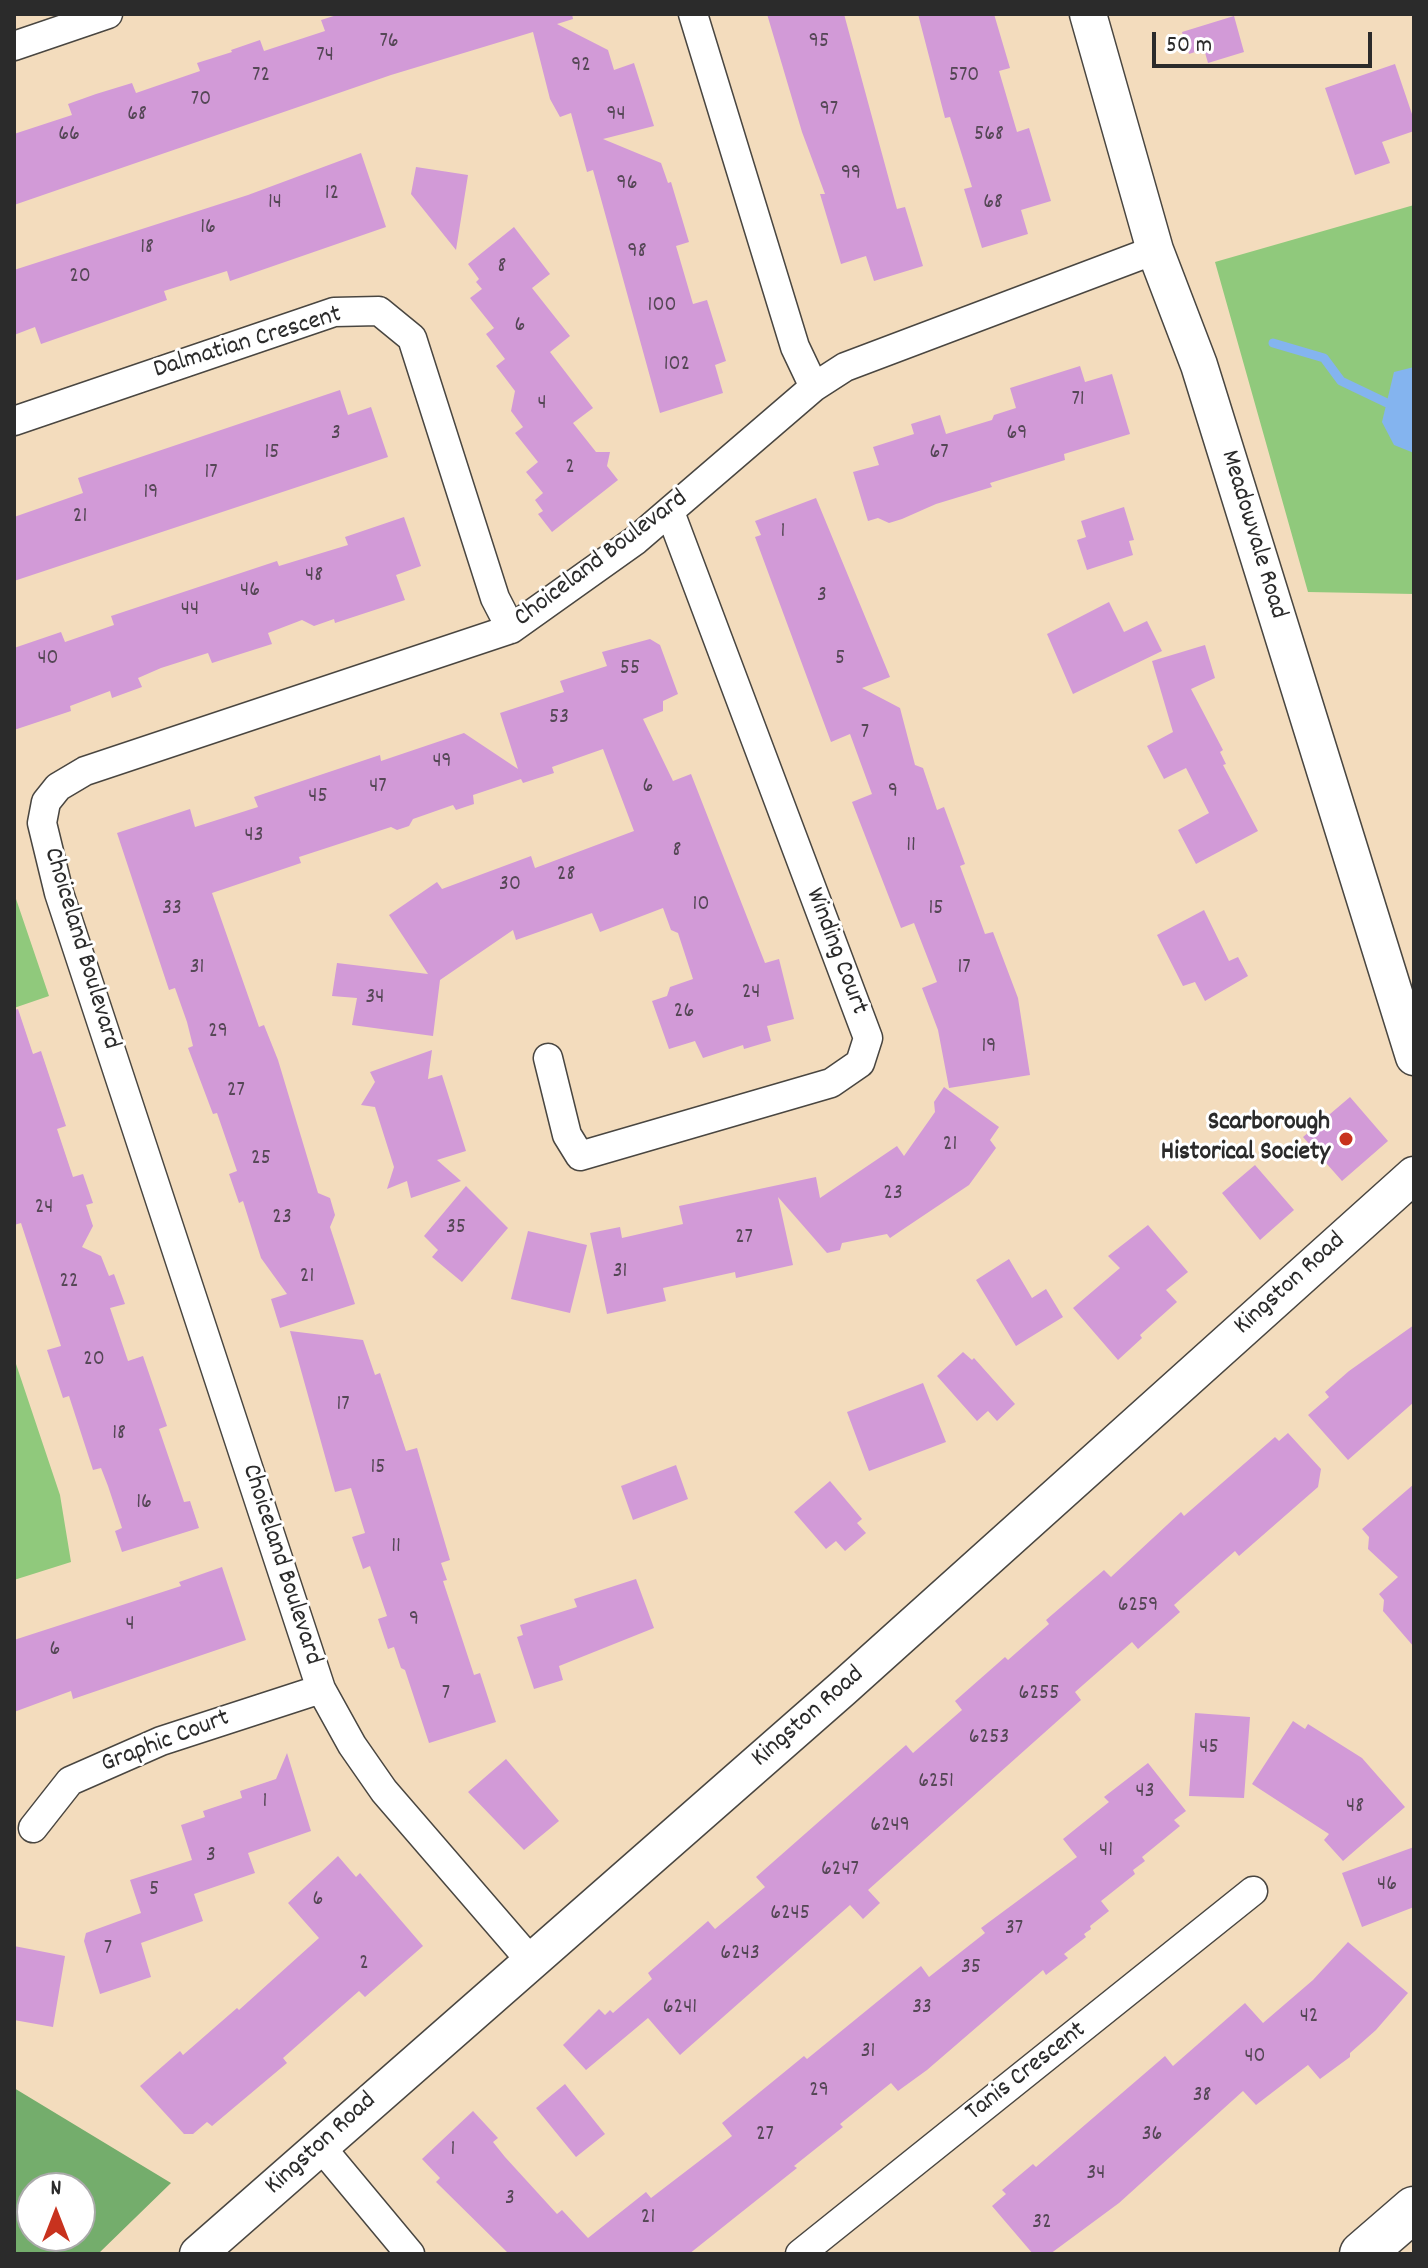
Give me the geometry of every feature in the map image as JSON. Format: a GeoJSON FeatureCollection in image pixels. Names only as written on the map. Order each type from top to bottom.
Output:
{"type":"FeatureCollection","features":[{"type":"Feature","properties":{"kind":"highway"},"geometry":{"type":"LineString","coordinates":[[1362,2254],[1414,2209]]}},
{"type":"Feature","properties":{"kind":"street"},"geometry":{"type":"LineString","coordinates":[[14,46],[108,14]]}},
{"type":"Feature","properties":{"kind":"street"},"geometry":{"type":"LineString","coordinates":[[693,14],[795,347],[814,387]]}},
{"type":"Feature","properties":{"kind":"street","name":"Meadowvale Road"},"geometry":{"type":"LineString","coordinates":[[1088,14],[1155,250],[1199,365],[1414,1057]]}},
{"type":"Feature","properties":{"kind":"street","name":"Choiceland Boulevard"},"geometry":{"type":"LineString","coordinates":[[530,1960],[384,1791],[352,1745],[321,1689],[59,893],[42,823],[46,802],[58,787],[85,771],[511,629],[670,512],[814,387],[845,367],[1155,250]]}},
{"type":"Feature","properties":{"kind":"street","name":"Dalmatian Crescent"},"geometry":{"type":"LineString","coordinates":[[14,421],[334,312],[379,311],[412,338],[495,598],[511,629]]}},
{"type":"Feature","properties":{"kind":"street","name":"Winding Court"},"geometry":{"type":"LineString","coordinates":[[548,1058],[567,1135],[580,1156],[831,1083],[860,1063],[868,1038],[670,512]]}},
{"type":"Feature","properties":{"kind":"street","name":"Kingston Road"},"geometry":{"type":"LineString","coordinates":[[198,2254],[842,1689],[1414,1175]]}},
{"type":"Feature","properties":{"kind":"street","name":"Graphic Court"},"geometry":{"type":"LineString","coordinates":[[33,1828],[70,1781],[161,1741],[321,1689]]}},
{"type":"Feature","properties":{"kind":"street","name":"Tanis Crescent"},"geometry":{"type":"LineString","coordinates":[[800,2254],[1253,1891]]}},
{"type":"Feature","properties":{"kind":"street"},"geometry":{"type":"LineString","coordinates":[[320,2146],[410,2254]]}},
{"type":"Feature","properties":{"kind":"green space"},"geometry":{"type":"Polygon","coordinates":[[[1414,205],[1414,594],[1308,592],[1215,262],[1414,205]]]}},
{"type":"Feature","properties":{"kind":"green space"},"geometry":{"type":"Polygon","coordinates":[[[14,893],[49,996],[14,1008],[14,893]]]}},
{"type":"Feature","properties":{"kind":"green space"},"geometry":{"type":"Polygon","coordinates":[[[14,1358],[60,1495],[71,1562],[14,1580],[14,1358]]]}},
{"type":"Feature","properties":{"kind":"green space"},"geometry":{"type":"Polygon","coordinates":[[[14,2088],[171,2183],[98,2254],[14,2254],[14,2088]]]}},
{"type":"Feature","properties":{"kind":"water"},"geometry":{"type":"Polygon","coordinates":[[[1414,367],[1414,453],[1394,445],[1382,422],[1394,372],[1414,367]]]}},
{"type":"Feature","properties":{"kind":"building"},"geometry":{"type":"Polygon","coordinates":[[[340,14],[572,14],[573,19],[557,24],[608,50],[614,70],[634,63],[654,126],[603,139],[661,163],[668,183],[671,182],[689,242],[676,246],[693,304],[707,300],[726,361],[715,365],[723,393],[660,413],[593,170],[587,172],[571,113],[560,117],[550,99],[533,32],[391,75],[14,205],[14,134],[72,115],[68,104],[96,94],[132,83],[136,93],[200,71],[197,63],[260,40],[264,51],[325,31],[321,20],[340,14]]]}},
{"type":"Feature","properties":{"kind":"building"},"geometry":{"type":"Polygon","coordinates":[[[767,14],[844,14],[897,209],[905,207],[923,266],[874,281],[866,256],[841,264],[820,194],[825,194],[802,132],[767,14]]]}},
{"type":"Feature","properties":{"kind":"building"},"geometry":{"type":"Polygon","coordinates":[[[918,14],[994,14],[1010,68],[999,71],[1017,132],[1029,128],[1051,201],[1021,210],[1028,234],[982,248],[964,189],[972,187],[950,117],[945,118],[918,14]]]}},
{"type":"Feature","properties":{"kind":"building"},"geometry":{"type":"Polygon","coordinates":[[[1234,16],[1244,52],[1208,63],[1204,49],[1189,54],[1182,32],[1234,16]]]}},
{"type":"Feature","properties":{"kind":"building"},"geometry":{"type":"Polygon","coordinates":[[[1395,64],[1414,120],[1414,131],[1382,142],[1390,163],[1355,175],[1325,88],[1395,64]]]}},
{"type":"Feature","properties":{"kind":"building"},"geometry":{"type":"Polygon","coordinates":[[[361,153],[386,227],[230,281],[227,271],[164,291],[167,300],[41,344],[35,327],[14,335],[14,270],[248,195],[361,153]]]}},
{"type":"Feature","properties":{"kind":"building"},"geometry":{"type":"Polygon","coordinates":[[[416,167],[468,175],[456,250],[411,194],[416,167]]]}},
{"type":"Feature","properties":{"kind":"building"},"geometry":{"type":"Polygon","coordinates":[[[514,227],[550,274],[532,288],[570,336],[550,352],[593,408],[573,423],[596,452],[610,452],[607,466],[618,480],[552,532],[538,514],[543,511],[535,500],[543,493],[526,472],[538,462],[515,433],[523,427],[511,411],[515,391],[496,366],[505,359],[486,334],[494,328],[470,298],[482,289],[468,264],[514,227]]]}},
{"type":"Feature","properties":{"kind":"building"},"geometry":{"type":"Polygon","coordinates":[[[1080,366],[1085,382],[1112,374],[1130,434],[1064,454],[1065,460],[990,483],[992,487],[936,504],[902,519],[889,523],[878,518],[868,521],[853,472],[879,465],[873,447],[914,434],[911,424],[940,415],[946,434],[992,420],[994,415],[1016,408],[1010,388],[1080,366]]]}},
{"type":"Feature","properties":{"kind":"building"},"geometry":{"type":"Polygon","coordinates":[[[340,390],[348,415],[371,407],[388,457],[14,581],[14,517],[83,493],[78,478],[340,390]]]}},
{"type":"Feature","properties":{"kind":"building"},"geometry":{"type":"Polygon","coordinates":[[[816,498],[890,677],[862,688],[900,708],[915,765],[923,768],[937,810],[944,807],[965,864],[960,866],[985,934],[993,932],[1018,998],[1030,1075],[949,1088],[938,1030],[922,988],[937,982],[914,923],[901,928],[852,802],[872,794],[850,734],[831,742],[755,537],[761,535],[755,521],[816,498]]]}},
{"type":"Feature","properties":{"kind":"building"},"geometry":{"type":"Polygon","coordinates":[[[1124,507],[1134,540],[1129,541],[1133,555],[1087,570],[1077,540],[1086,537],[1081,521],[1124,507]]]}},
{"type":"Feature","properties":{"kind":"building"},"geometry":{"type":"Polygon","coordinates":[[[404,517],[421,566],[396,575],[405,600],[335,623],[334,619],[314,626],[302,620],[268,633],[272,644],[212,663],[208,653],[161,668],[138,678],[142,687],[112,698],[110,691],[70,706],[71,711],[14,730],[14,648],[61,632],[65,642],[114,625],[111,616],[277,561],[279,566],[348,545],[345,537],[404,517]]]}},
{"type":"Feature","properties":{"kind":"building"},"geometry":{"type":"Polygon","coordinates":[[[1109,602],[1124,632],[1147,621],[1162,651],[1073,694],[1047,634],[1109,602]]]}},
{"type":"Feature","properties":{"kind":"building"},"geometry":{"type":"Polygon","coordinates":[[[650,639],[660,645],[678,694],[663,701],[663,711],[643,719],[673,781],[691,774],[765,963],[779,959],[794,1019],[767,1026],[771,1041],[744,1049],[743,1045],[703,1058],[695,1041],[669,1049],[652,1001],[667,996],[670,987],[693,979],[678,933],[671,930],[663,908],[600,932],[592,913],[516,940],[513,930],[440,980],[433,1036],[352,1025],[357,998],[332,996],[337,963],[428,974],[389,915],[437,882],[442,889],[531,856],[535,868],[634,831],[603,749],[552,767],[554,773],[523,783],[521,779],[473,795],[474,804],[456,810],[453,805],[413,819],[409,826],[397,830],[391,827],[299,857],[301,863],[212,893],[259,1027],[264,1025],[278,1060],[318,1193],[330,1198],[335,1215],[330,1227],[355,1304],[280,1328],[271,1299],[287,1294],[261,1258],[243,1201],[239,1203],[229,1174],[237,1171],[217,1113],[213,1114],[188,1048],[193,1046],[187,1022],[175,988],[169,990],[117,833],[190,809],[195,827],[258,807],[254,797],[380,755],[381,761],[464,733],[518,769],[500,713],[564,692],[560,681],[607,666],[602,652],[650,639]]]}},
{"type":"Feature","properties":{"kind":"building"},"geometry":{"type":"Polygon","coordinates":[[[1205,645],[1215,678],[1191,689],[1223,750],[1220,752],[1226,764],[1223,765],[1258,831],[1196,864],[1178,830],[1209,813],[1186,768],[1164,779],[1147,746],[1173,732],[1152,661],[1205,645]]]}},
{"type":"Feature","properties":{"kind":"building"},"geometry":{"type":"Polygon","coordinates":[[[1204,910],[1229,961],[1238,957],[1248,976],[1205,1001],[1195,982],[1183,986],[1157,935],[1204,910]]]}},
{"type":"Feature","properties":{"kind":"building"},"geometry":{"type":"Polygon","coordinates":[[[18,1009],[33,1054],[41,1051],[66,1126],[57,1129],[73,1177],[83,1174],[93,1203],[86,1205],[93,1226],[82,1247],[101,1256],[109,1276],[114,1274],[125,1304],[110,1308],[128,1361],[143,1356],[167,1426],[159,1429],[184,1502],[190,1501],[199,1528],[122,1552],[115,1531],[122,1528],[108,1486],[101,1468],[93,1470],[69,1396],[63,1398],[47,1350],[61,1346],[21,1223],[14,1225],[14,1010],[18,1009]]]}},
{"type":"Feature","properties":{"kind":"building"},"geometry":{"type":"Polygon","coordinates":[[[432,1050],[428,1079],[442,1075],[466,1151],[437,1160],[461,1181],[411,1198],[407,1181],[387,1189],[394,1167],[375,1107],[361,1105],[375,1082],[370,1072],[432,1050]]]}},
{"type":"Feature","properties":{"kind":"building"},"geometry":{"type":"Polygon","coordinates":[[[944,1087],[999,1127],[990,1140],[996,1148],[969,1185],[890,1238],[887,1234],[842,1243],[840,1250],[827,1253],[778,1197],[793,1265],[736,1278],[735,1272],[663,1288],[666,1301],[607,1314],[590,1233],[620,1227],[622,1238],[683,1224],[679,1206],[816,1177],[820,1198],[897,1146],[904,1156],[935,1112],[934,1102],[944,1087]]]}},
{"type":"Feature","properties":{"kind":"building","name":"Scarborough Historical Society"},"geometry":{"type":"Polygon","coordinates":[[[1350,1097],[1388,1141],[1342,1181],[1303,1137],[1350,1097]]]}},
{"type":"Feature","properties":{"kind":"building"},"geometry":{"type":"Polygon","coordinates":[[[1255,1165],[1294,1210],[1260,1240],[1222,1193],[1255,1165]]]}},
{"type":"Feature","properties":{"kind":"building"},"geometry":{"type":"Polygon","coordinates":[[[466,1186],[508,1228],[462,1282],[432,1257],[438,1250],[424,1236],[466,1186]]]}},
{"type":"Feature","properties":{"kind":"building"},"geometry":{"type":"Polygon","coordinates":[[[1148,1225],[1188,1272],[1166,1290],[1177,1302],[1140,1335],[1142,1338],[1118,1360],[1073,1308],[1120,1268],[1108,1256],[1148,1225]]]}},
{"type":"Feature","properties":{"kind":"building"},"geometry":{"type":"Polygon","coordinates":[[[528,1231],[587,1245],[570,1313],[511,1299],[528,1231]]]}},
{"type":"Feature","properties":{"kind":"building"},"geometry":{"type":"Polygon","coordinates":[[[1009,1259],[1032,1298],[1046,1289],[1063,1317],[1016,1346],[976,1280],[1009,1259]]]}},
{"type":"Feature","properties":{"kind":"building"},"geometry":{"type":"Polygon","coordinates":[[[1414,1325],[1414,1402],[1348,1460],[1308,1415],[1329,1397],[1325,1392],[1349,1371],[1414,1325]]]}},
{"type":"Feature","properties":{"kind":"building"},"geometry":{"type":"Polygon","coordinates":[[[290,1331],[363,1340],[375,1375],[380,1373],[406,1451],[417,1448],[450,1560],[441,1563],[447,1580],[443,1581],[474,1675],[480,1673],[496,1722],[429,1743],[405,1670],[401,1668],[394,1647],[388,1649],[378,1619],[387,1616],[370,1566],[363,1569],[352,1537],[365,1533],[351,1488],[335,1492],[290,1331]]]}},
{"type":"Feature","properties":{"kind":"building"},"geometry":{"type":"Polygon","coordinates":[[[963,1352],[972,1360],[974,1358],[1015,1404],[997,1421],[988,1411],[977,1421],[937,1376],[963,1352]]]}},
{"type":"Feature","properties":{"kind":"building"},"geometry":{"type":"Polygon","coordinates":[[[923,1383],[946,1442],[869,1471],[847,1412],[923,1383]]]}},
{"type":"Feature","properties":{"kind":"building"},"geometry":{"type":"Polygon","coordinates":[[[1288,1433],[1321,1469],[1318,1487],[1239,1556],[1235,1551],[1174,1605],[1180,1612],[1138,1649],[1132,1642],[1075,1692],[1081,1700],[868,1890],[880,1903],[863,1919],[850,1905],[680,2055],[648,2018],[586,2070],[563,2045],[599,2009],[605,2015],[610,2010],[613,2013],[652,1979],[648,1973],[708,1921],[715,1929],[765,1887],[756,1877],[906,1745],[913,1753],[962,1710],[955,1701],[1049,1624],[1046,1620],[1104,1570],[1111,1577],[1181,1512],[1184,1516],[1275,1437],[1279,1441],[1288,1433]]]}},
{"type":"Feature","properties":{"kind":"building"},"geometry":{"type":"Polygon","coordinates":[[[676,1465],[688,1499],[633,1520],[621,1486],[676,1465]]]}},
{"type":"Feature","properties":{"kind":"building"},"geometry":{"type":"Polygon","coordinates":[[[830,1481],[862,1519],[857,1523],[866,1533],[845,1551],[836,1541],[826,1549],[794,1512],[830,1481]]]}},
{"type":"Feature","properties":{"kind":"building"},"geometry":{"type":"Polygon","coordinates":[[[1414,1484],[1414,1647],[1383,1611],[1384,1600],[1379,1594],[1398,1577],[1368,1549],[1369,1537],[1362,1529],[1414,1484]]]}},
{"type":"Feature","properties":{"kind":"building"},"geometry":{"type":"Polygon","coordinates":[[[222,1567],[246,1640],[73,1699],[71,1691],[14,1712],[14,1640],[181,1586],[179,1582],[222,1567]]]}},
{"type":"Feature","properties":{"kind":"building"},"geometry":{"type":"Polygon","coordinates":[[[636,1579],[654,1628],[559,1666],[563,1680],[534,1689],[517,1637],[523,1635],[520,1625],[577,1607],[574,1599],[636,1579]]]}},
{"type":"Feature","properties":{"kind":"building"},"geometry":{"type":"Polygon","coordinates":[[[1195,1713],[1250,1717],[1244,1798],[1189,1796],[1195,1713]]]}},
{"type":"Feature","properties":{"kind":"building"},"geometry":{"type":"Polygon","coordinates":[[[1293,1721],[1305,1729],[1308,1724],[1362,1758],[1405,1807],[1343,1861],[1324,1840],[1329,1834],[1252,1784],[1293,1721]]]}},
{"type":"Feature","properties":{"kind":"building"},"geometry":{"type":"Polygon","coordinates":[[[287,1753],[311,1831],[248,1853],[255,1873],[194,1894],[203,1921],[141,1943],[151,1977],[100,1994],[84,1941],[86,1933],[141,1913],[130,1880],[192,1860],[181,1825],[205,1817],[203,1811],[242,1798],[240,1791],[276,1779],[287,1753]]]}},
{"type":"Feature","properties":{"kind":"building"},"geometry":{"type":"Polygon","coordinates":[[[506,1759],[559,1821],[524,1850],[468,1792],[506,1759]]]}},
{"type":"Feature","properties":{"kind":"building"},"geometry":{"type":"Polygon","coordinates":[[[1148,1763],[1186,1811],[1174,1820],[1180,1826],[1142,1857],[1145,1861],[1133,1870],[1135,1874],[1101,1901],[1109,1911],[1090,1926],[1091,1929],[1084,1934],[1086,1937],[1064,1954],[1068,1958],[1046,1975],[1043,1970],[927,2070],[898,2091],[891,2083],[840,2124],[843,2127],[794,2166],[797,2168],[689,2254],[509,2254],[436,2182],[440,2178],[422,2159],[473,2111],[498,2138],[493,2142],[505,2157],[557,2214],[562,2210],[588,2238],[646,2192],[651,2198],[732,2136],[722,2123],[804,2056],[807,2059],[921,1966],[929,1977],[985,1933],[981,1928],[1077,1857],[1063,1839],[1109,1802],[1104,1797],[1148,1763]]]}},
{"type":"Feature","properties":{"kind":"building"},"geometry":{"type":"Polygon","coordinates":[[[1414,1847],[1414,1907],[1362,1927],[1342,1873],[1414,1847]]]}},
{"type":"Feature","properties":{"kind":"building"},"geometry":{"type":"Polygon","coordinates":[[[338,1856],[356,1877],[360,1873],[423,1946],[365,1997],[359,1991],[283,2058],[287,2063],[212,2126],[207,2122],[193,2134],[184,2134],[140,2086],[180,2051],[183,2055],[237,2008],[239,2010],[319,1938],[288,1903],[338,1856]]]}},
{"type":"Feature","properties":{"kind":"building"},"geometry":{"type":"Polygon","coordinates":[[[1348,1942],[1408,1993],[1376,2030],[1350,2053],[1350,2057],[1320,2079],[1308,2065],[1256,2105],[1243,2091],[1119,2203],[1050,2254],[1033,2254],[992,2206],[1006,2194],[1002,2190],[1033,2164],[1036,2167],[1165,2056],[1173,2066],[1245,2003],[1263,2023],[1313,1980],[1348,1942]]]}},
{"type":"Feature","properties":{"kind":"building"},"geometry":{"type":"Polygon","coordinates":[[[14,1946],[65,1956],[53,2027],[14,2020],[14,1946]]]}},
{"type":"Feature","properties":{"kind":"building"},"geometry":{"type":"Polygon","coordinates":[[[565,2084],[605,2134],[576,2157],[536,2108],[565,2084]]]}},
{"type":"Feature","properties":{"kind":"waterway"},"geometry":{"type":"LineString","coordinates":[[1273,343],[1324,358],[1341,381],[1387,403],[1414,403]]}},
{"type":"Feature","properties":{"kind":"place","name":"Scarborough Historical Society"},"geometry":{"type":"Point","coordinates":[1346,1139]}}]}
